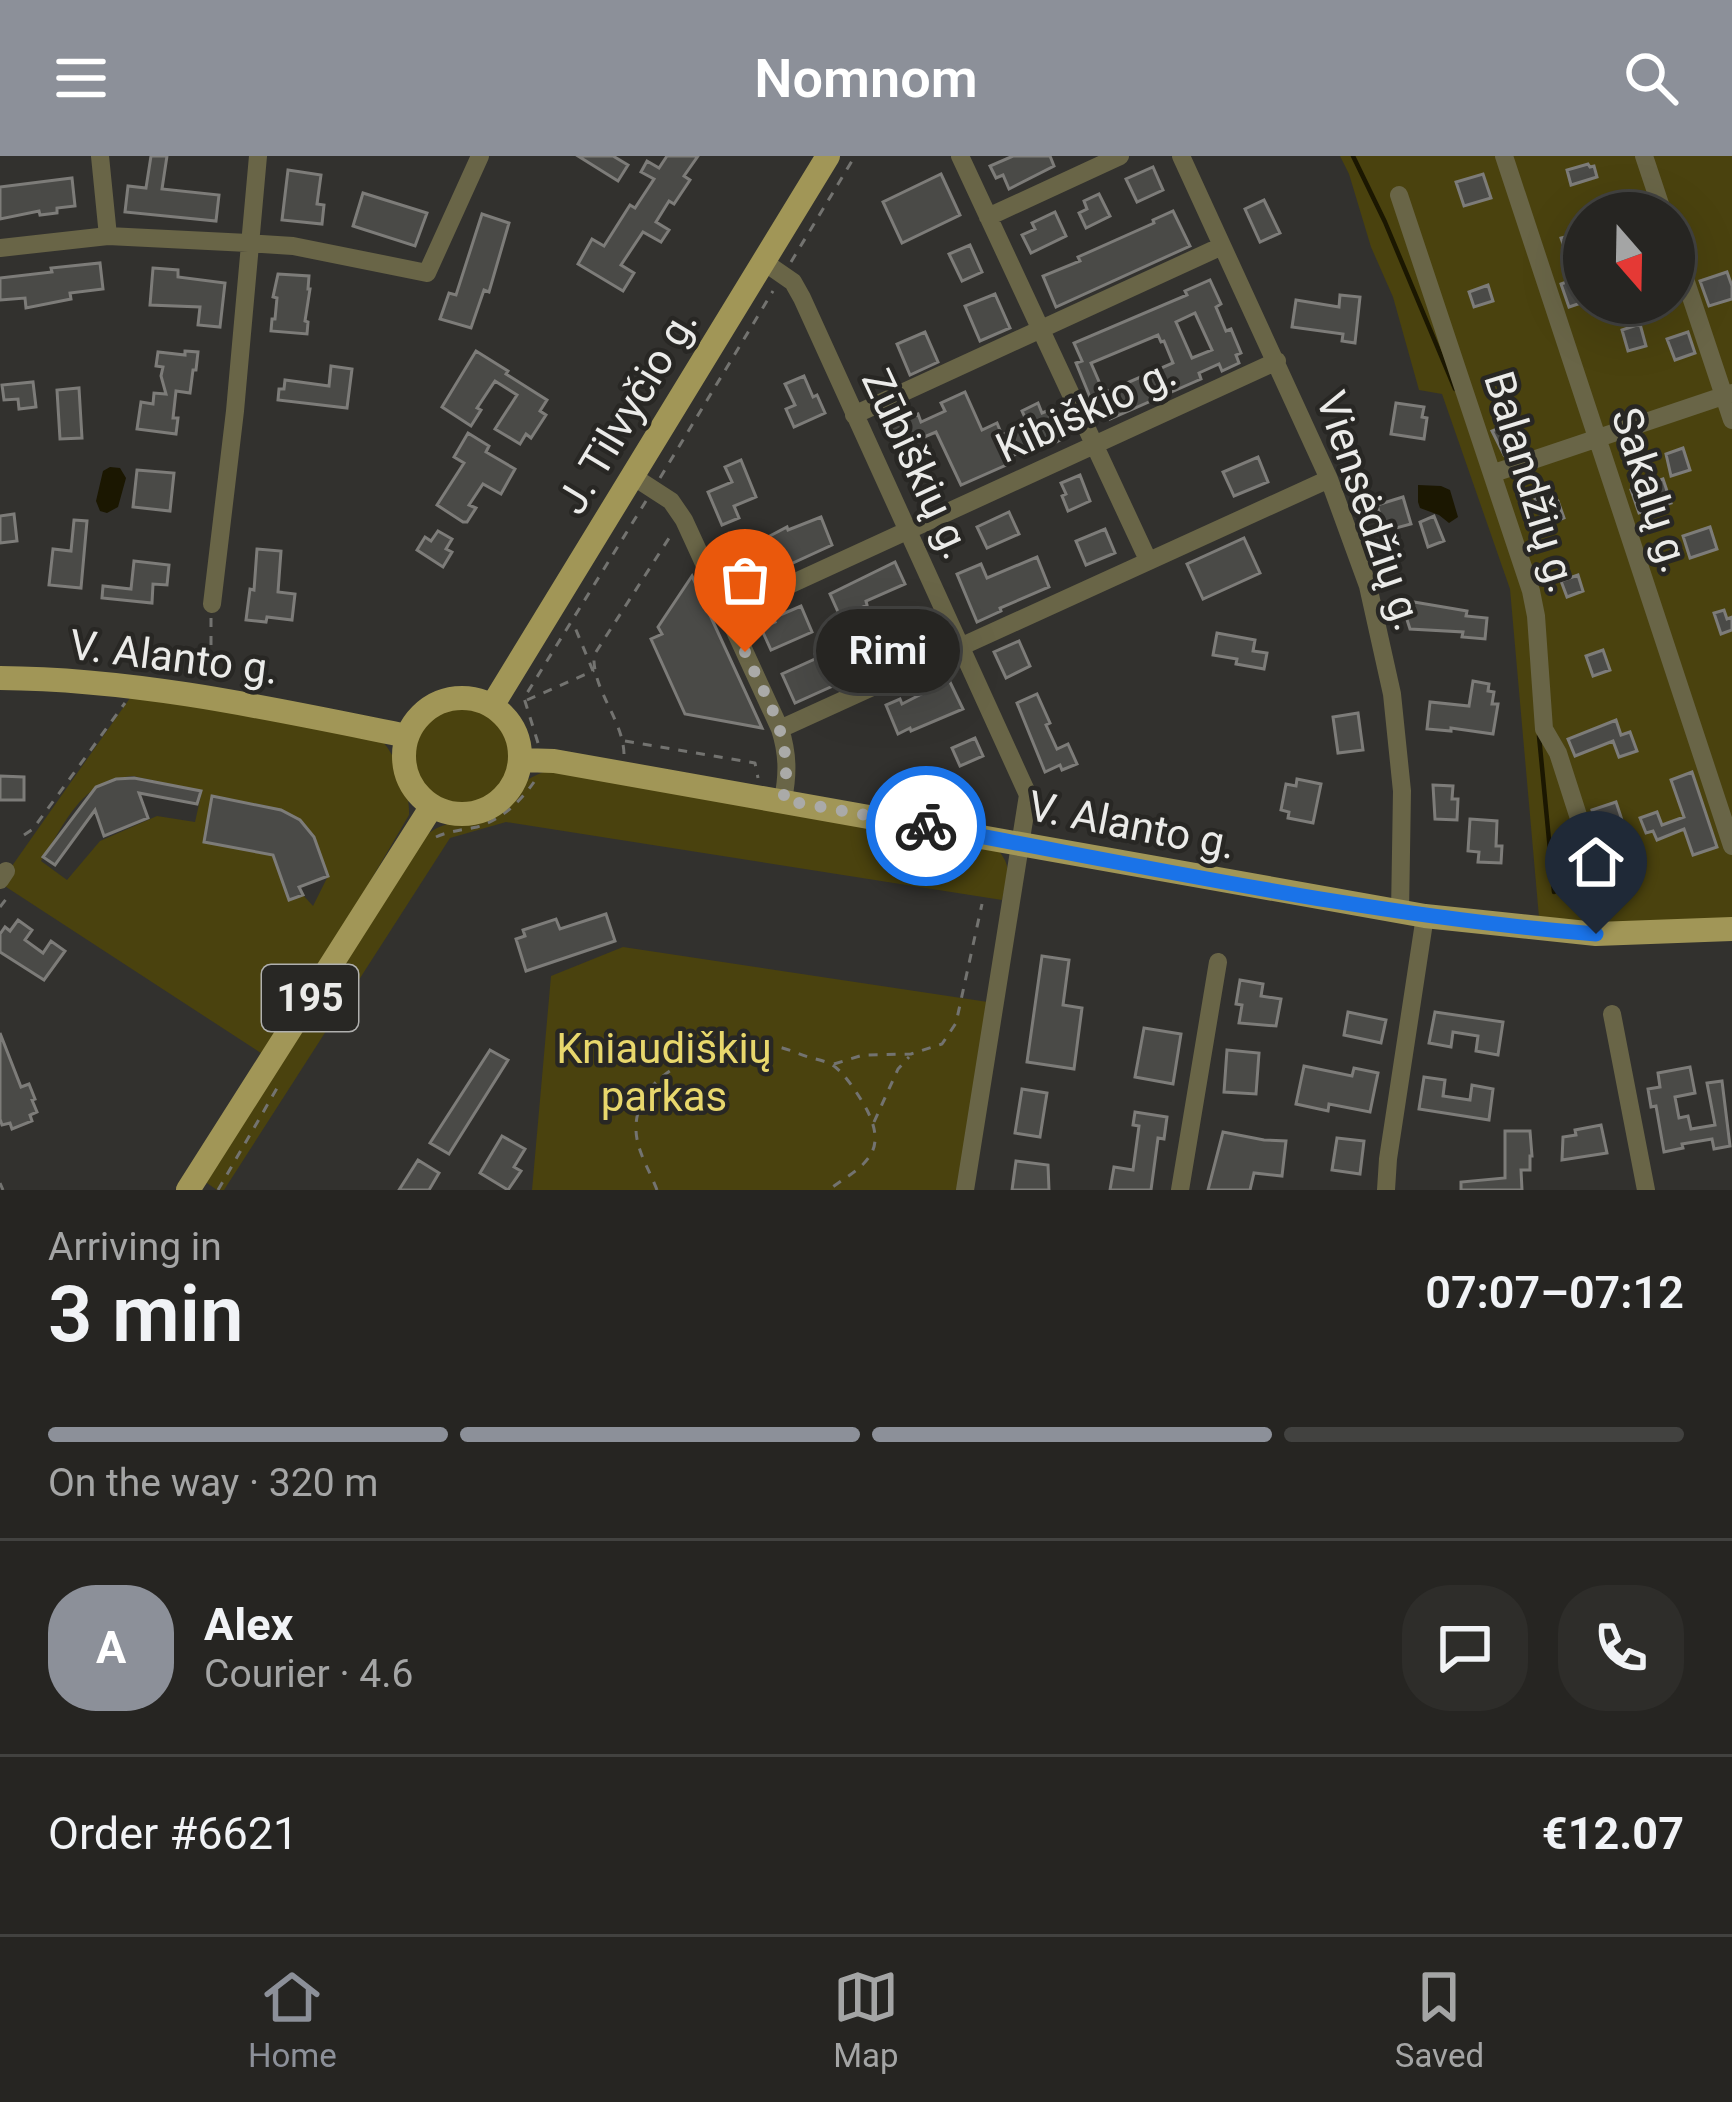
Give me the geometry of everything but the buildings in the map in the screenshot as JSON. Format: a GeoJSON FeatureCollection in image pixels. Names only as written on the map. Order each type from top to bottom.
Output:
{"type":"FeatureCollection","features":[{"type":"Feature","properties":{"kind":"main road","name":"J. Tilvyčio g."},"geometry":{"type":"LineString","coordinates":[[493,706],[644,483],[774,268],[828,156]]}},
{"type":"Feature","properties":{"kind":"main road","name":"V. Alanto g."},"geometry":{"type":"LineString","coordinates":[[0,678],[136,688],[305,714],[407,736]]}},
{"type":"Feature","properties":{"kind":"main road"},"geometry":{"type":"LineString","coordinates":[[470,698],[493,706],[514,729],[531,761],[489,809],[460,815],[432,806],[416,793],[407,776],[407,736],[421,715],[443,701],[470,698]]}},
{"type":"Feature","properties":{"kind":"main road","name":"V. Alanto g."},"geometry":{"type":"LineString","coordinates":[[531,761],[783,800],[1413,915],[1596,934],[1732,929]]}},
{"type":"Feature","properties":{"kind":"main road","name":"195"},"geometry":{"type":"LineString","coordinates":[[188,1190],[432,806]]}},
{"type":"Feature","properties":{"kind":"street"},"geometry":{"type":"LineString","coordinates":[[100,156],[108,236]]}},
{"type":"Feature","properties":{"kind":"street"},"geometry":{"type":"LineString","coordinates":[[212,604],[258,156]]}},
{"type":"Feature","properties":{"kind":"street"},"geometry":{"type":"LineString","coordinates":[[0,248],[108,236],[248,243],[293,246],[427,274],[480,156]]}},
{"type":"Feature","properties":{"kind":"street"},"geometry":{"type":"LineString","coordinates":[[961,156],[1148,560]]}},
{"type":"Feature","properties":{"kind":"street"},"geometry":{"type":"LineString","coordinates":[[988,217],[1120,156]]}},
{"type":"Feature","properties":{"kind":"street","name":"Viensėdžių g."},"geometry":{"type":"LineString","coordinates":[[1181,156],[1329,479],[1368,586],[1392,694],[1413,915],[1387,1190]]}},
{"type":"Feature","properties":{"kind":"street","name":"Sakalų g."},"geometry":{"type":"LineString","coordinates":[[1504,156],[1732,846]]}},
{"type":"Feature","properties":{"kind":"street"},"geometry":{"type":"LineString","coordinates":[[1644,156],[1656,192]]}},
{"type":"Feature","properties":{"kind":"street","name":"Balandžių g."},"geometry":{"type":"LineString","coordinates":[[1400,195],[1531,591],[1544,728],[1558,753],[1593,862]]}},
{"type":"Feature","properties":{"kind":"street"},"geometry":{"type":"LineString","coordinates":[[854,415],[1222,246]]}},
{"type":"Feature","properties":{"kind":"street","name":"Zūbiškių g."},"geometry":{"type":"LineString","coordinates":[[774,268],[793,282],[802,298],[1028,795],[965,1190]]}},
{"type":"Feature","properties":{"kind":"street"},"geometry":{"type":"LineString","coordinates":[[1695,304],[1728,394],[1732,420]]}},
{"type":"Feature","properties":{"kind":"street","name":"Kibiškio g."},"geometry":{"type":"LineString","coordinates":[[728,613],[1277,361]]}},
{"type":"Feature","properties":{"kind":"street"},"geometry":{"type":"LineString","coordinates":[[1494,473],[1728,394]]}},
{"type":"Feature","properties":{"kind":"street"},"geometry":{"type":"LineString","coordinates":[[780,729],[1329,479]]}},
{"type":"Feature","properties":{"kind":"street"},"geometry":{"type":"LineString","coordinates":[[644,483],[671,501],[684,520],[780,729],[788,769],[783,800]]}},
{"type":"Feature","properties":{"kind":"street"},"geometry":{"type":"LineString","coordinates":[[1180,1190],[1218,962]]}},
{"type":"Feature","properties":{"kind":"street"},"geometry":{"type":"LineString","coordinates":[[1612,1014],[1646,1190]]}},
{"type":"Feature","properties":{"kind":"path"},"geometry":{"type":"LineString","coordinates":[[434,839],[482,826],[525,795],[531,761],[524,698],[572,621],[644,483],[774,268],[855,156]]}},
{"type":"Feature","properties":{"kind":"path"},"geometry":{"type":"LineString","coordinates":[[593,670],[594,655],[663,545],[684,520]]}},
{"type":"Feature","properties":{"kind":"path"},"geometry":{"type":"LineString","coordinates":[[212,604],[211,666],[231,685]]}},
{"type":"Feature","properties":{"kind":"path"},"geometry":{"type":"LineString","coordinates":[[572,621],[624,740],[624,757]]}},
{"type":"Feature","properties":{"kind":"path"},"geometry":{"type":"LineString","coordinates":[[525,701],[593,670]]}},
{"type":"Feature","properties":{"kind":"path"},"geometry":{"type":"LineString","coordinates":[[24,835],[136,688]]}},
{"type":"Feature","properties":{"kind":"path"},"geometry":{"type":"LineString","coordinates":[[624,740],[754,763],[759,782]]}},
{"type":"Feature","properties":{"kind":"path"},"geometry":{"type":"LineString","coordinates":[[833,1065],[863,1055],[911,1054],[942,1044],[956,1023],[982,904]]}},
{"type":"Feature","properties":{"kind":"path"},"geometry":{"type":"LineString","coordinates":[[657,1190],[636,1129],[648,1092],[675,1067],[718,1049],[748,1045],[776,1046],[833,1065],[863,1102],[874,1124],[872,1154],[829,1190]]}},
{"type":"Feature","properties":{"kind":"path"},"geometry":{"type":"LineString","coordinates":[[874,1124],[898,1069],[911,1054]]}},
{"type":"Feature","properties":{"kind":"path"},"geometry":{"type":"LineString","coordinates":[[218,1190],[281,1082]]}},
{"type":"Feature","properties":{"kind":"path"},"geometry":{"type":"LineString","coordinates":[[0,1183],[3,1190]]}},
{"type":"Feature","properties":{"kind":"green space"},"geometry":{"type":"Polygon","coordinates":[[[1340,156],[1732,156],[1732,920],[1591,926],[1539,917],[1510,589],[1442,394],[1419,390],[1393,297],[1340,156]]]}},
{"type":"Feature","properties":{"kind":"green space"},"geometry":{"type":"Polygon","coordinates":[[[137,688],[384,743],[405,787],[409,815],[267,1057],[0,883],[137,688]],[[133,776],[100,785],[88,794],[41,861],[67,880],[100,841],[157,816],[195,822],[202,791],[133,776]],[[213,797],[204,841],[273,855],[289,900],[303,895],[313,906],[328,876],[310,831],[279,810],[213,797]]]}},
{"type":"Feature","properties":{"kind":"green space"},"geometry":{"type":"Polygon","coordinates":[[[461,704],[481,708],[498,719],[509,736],[513,756],[509,776],[498,793],[481,804],[461,808],[441,804],[424,793],[413,776],[409,756],[413,736],[424,719],[441,708],[461,704]]]}},
{"type":"Feature","properties":{"kind":"green space"},"geometry":{"type":"Polygon","coordinates":[[[547,771],[997,849],[1007,868],[1002,900],[506,822],[450,838],[224,1190],[204,1181],[422,839],[441,826],[494,813],[528,780],[547,771]]]}},
{"type":"Feature","properties":{"kind":"green space","name":"Kniaudiškių parkas"},"geometry":{"type":"Polygon","coordinates":[[[623,947],[988,1002],[959,1190],[532,1190],[551,976],[623,947]]]}},
{"type":"Feature","properties":{"kind":"shaded area"},"geometry":{"type":"Polygon","coordinates":[[[120,468],[126,478],[118,507],[107,513],[100,511],[96,501],[103,471],[120,468]]]}},
{"type":"Feature","properties":{"kind":"shaded area"},"geometry":{"type":"Polygon","coordinates":[[[1418,485],[1450,490],[1458,517],[1449,523],[1420,508],[1418,485]]]}},
{"type":"Feature","properties":{"kind":"waterway"},"geometry":{"type":"LineString","coordinates":[[1353,156],[1455,389]]}},
{"type":"Feature","properties":{"kind":"waterway"},"geometry":{"type":"LineString","coordinates":[[1539,736],[1554,892]]}},
{"type":"Feature","properties":{"kind":"way so far"},"geometry":{"type":"LineString","coordinates":[[745,652],[786,748],[783,800],[926,826]]}},
{"type":"Feature","properties":{"kind":"place","name":"Rimi"},"geometry":{"type":"Point","coordinates":[745,652]}},
{"type":"Feature","properties":{"kind":"route"},"geometry":{"type":"LineString","coordinates":[[926,826],[1400,913],[1596,934]]}}]}
